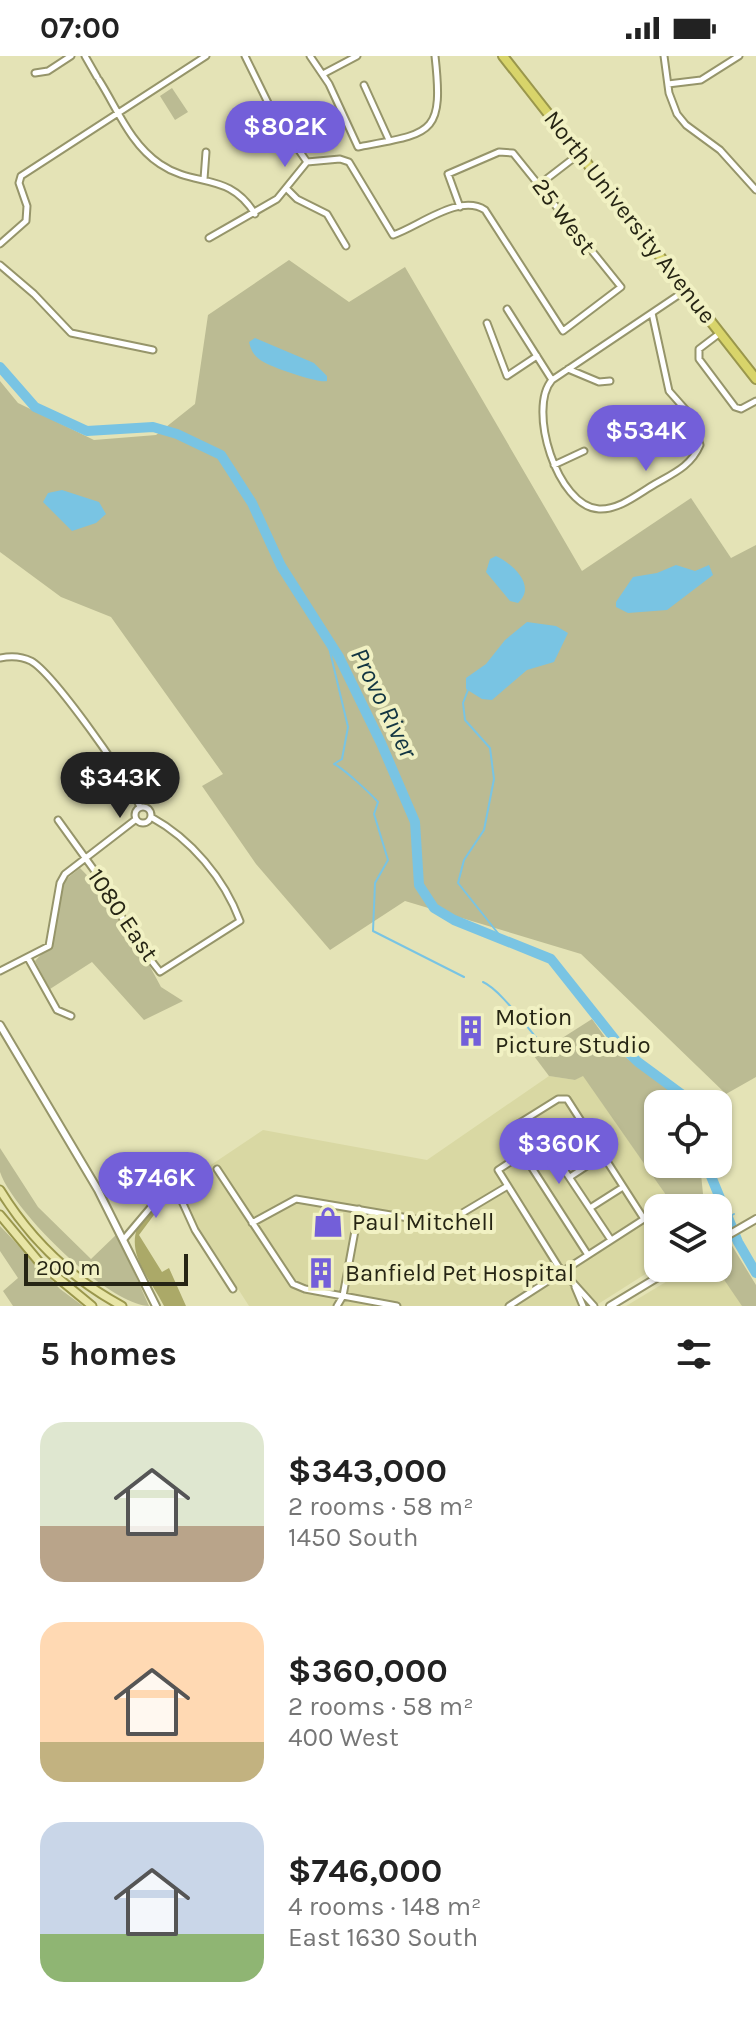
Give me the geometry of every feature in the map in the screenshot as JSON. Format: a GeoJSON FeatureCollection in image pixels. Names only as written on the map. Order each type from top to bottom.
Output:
{"type":"FeatureCollection","features":[{"type":"Feature","properties":{"kind":"highway","name":"North University Avenue"},"geometry":{"type":"LineString","coordinates":[[503,56],[756,379]]}},
{"type":"Feature","properties":{"kind":"main road"},"geometry":{"type":"LineString","coordinates":[[0,1190],[22,1222],[55,1258],[88,1285],[122,1306]]}},
{"type":"Feature","properties":{"kind":"main road"},"geometry":{"type":"LineString","coordinates":[[0,1215],[40,1263],[92,1306]]}},
{"type":"Feature","properties":{"kind":"street"},"geometry":{"type":"LineString","coordinates":[[35,73],[48,71],[71,56]]}},
{"type":"Feature","properties":{"kind":"street"},"geometry":{"type":"LineString","coordinates":[[85,56],[119,115],[152,158],[179,174],[235,190],[255,214]]}},
{"type":"Feature","properties":{"kind":"street"},"geometry":{"type":"LineString","coordinates":[[0,244],[26,221],[27,206],[19,183],[21,176],[206,56]]}},
{"type":"Feature","properties":{"kind":"street"},"geometry":{"type":"LineString","coordinates":[[245,56],[272,111],[307,162]]}},
{"type":"Feature","properties":{"kind":"street"},"geometry":{"type":"LineString","coordinates":[[310,56],[323,74],[358,147],[424,133],[433,123],[440,95],[435,56]]}},
{"type":"Feature","properties":{"kind":"street"},"geometry":{"type":"LineString","coordinates":[[323,74],[357,56]]}},
{"type":"Feature","properties":{"kind":"street"},"geometry":{"type":"LineString","coordinates":[[664,56],[671,100],[686,125],[720,150],[756,190]]}},
{"type":"Feature","properties":{"kind":"street"},"geometry":{"type":"LineString","coordinates":[[668,84],[701,80],[739,56]]}},
{"type":"Feature","properties":{"kind":"street"},"geometry":{"type":"LineString","coordinates":[[364,85],[389,140]]}},
{"type":"Feature","properties":{"kind":"street","name":"25 West"},"geometry":{"type":"LineString","coordinates":[[505,151],[518,157],[540,184],[579,239],[621,287],[563,331],[491,220],[477,205],[460,207],[448,174],[505,151]]}},
{"type":"Feature","properties":{"kind":"street"},"geometry":{"type":"LineString","coordinates":[[204,179],[206,152]]}},
{"type":"Feature","properties":{"kind":"street"},"geometry":{"type":"LineString","coordinates":[[540,184],[580,154]]}},
{"type":"Feature","properties":{"kind":"street"},"geometry":{"type":"LineString","coordinates":[[307,162],[340,159],[349,162],[393,235],[460,207]]}},
{"type":"Feature","properties":{"kind":"street"},"geometry":{"type":"LineString","coordinates":[[209,238],[255,214],[288,190],[307,162]]}},
{"type":"Feature","properties":{"kind":"street"},"geometry":{"type":"LineString","coordinates":[[288,190],[297,199],[327,214],[346,246]]}},
{"type":"Feature","properties":{"kind":"street"},"geometry":{"type":"LineString","coordinates":[[0,265],[34,294],[71,333],[153,350]]}},
{"type":"Feature","properties":{"kind":"street"},"geometry":{"type":"LineString","coordinates":[[652,313],[669,391],[692,417],[700,445],[687,466],[616,507],[599,509],[578,502],[554,465],[542,404],[543,393],[552,380],[568,369],[652,313],[687,290]]}},
{"type":"Feature","properties":{"kind":"street"},"geometry":{"type":"LineString","coordinates":[[507,309],[552,380]]}},
{"type":"Feature","properties":{"kind":"street"},"geometry":{"type":"LineString","coordinates":[[487,323],[502,369],[508,375],[537,356]]}},
{"type":"Feature","properties":{"kind":"street"},"geometry":{"type":"LineString","coordinates":[[720,333],[699,349],[699,359],[735,407],[741,409],[756,401]]}},
{"type":"Feature","properties":{"kind":"street"},"geometry":{"type":"LineString","coordinates":[[568,369],[599,382],[610,381]]}},
{"type":"Feature","properties":{"kind":"street"},"geometry":{"type":"LineString","coordinates":[[554,465],[584,451]]}},
{"type":"Feature","properties":{"kind":"street"},"geometry":{"type":"LineString","coordinates":[[0,658],[19,658],[41,669],[109,758],[140,807]]}},
{"type":"Feature","properties":{"kind":"street"},"geometry":{"type":"LineString","coordinates":[[135,820],[144,824],[151,817],[148,808],[140,807]]}},
{"type":"Feature","properties":{"kind":"street"},"geometry":{"type":"LineString","coordinates":[[135,820],[134,813],[140,807]]}},
{"type":"Feature","properties":{"kind":"street","name":"1080 East"},"geometry":{"type":"LineString","coordinates":[[58,820],[107,888],[130,933],[160,972],[240,921],[235,907],[196,850],[182,836],[151,817]]}},
{"type":"Feature","properties":{"kind":"street"},"geometry":{"type":"LineString","coordinates":[[0,971],[49,946],[60,883],[65,874],[135,820]]}},
{"type":"Feature","properties":{"kind":"street"},"geometry":{"type":"LineString","coordinates":[[28,958],[57,1010],[71,1016]]}},
{"type":"Feature","properties":{"kind":"street"},"geometry":{"type":"LineString","coordinates":[[0,1025],[124,1239],[155,1304]]}},
{"type":"Feature","properties":{"kind":"street"},"geometry":{"type":"LineString","coordinates":[[509,1306],[644,1219],[567,1099],[558,1099],[518,1124],[533,1147]]}},
{"type":"Feature","properties":{"kind":"street"},"geometry":{"type":"LineString","coordinates":[[550,1147],[583,1125]]}},
{"type":"Feature","properties":{"kind":"street"},"geometry":{"type":"LineString","coordinates":[[594,1306],[563,1271],[506,1187],[498,1170],[533,1147],[543,1143],[550,1147],[611,1240]]}},
{"type":"Feature","properties":{"kind":"street"},"geometry":{"type":"LineString","coordinates":[[523,1154],[586,1256]]}},
{"type":"Feature","properties":{"kind":"street"},"geometry":{"type":"LineString","coordinates":[[570,1177],[602,1156]]}},
{"type":"Feature","properties":{"kind":"street"},"geometry":{"type":"LineString","coordinates":[[217,1169],[295,1285],[397,1306]]}},
{"type":"Feature","properties":{"kind":"street"},"geometry":{"type":"LineString","coordinates":[[124,1239],[142,1214],[175,1186],[199,1171]]}},
{"type":"Feature","properties":{"kind":"street"},"geometry":{"type":"LineString","coordinates":[[175,1186],[195,1230],[233,1289]]}},
{"type":"Feature","properties":{"kind":"street"},"geometry":{"type":"LineString","coordinates":[[252,1223],[296,1199],[444,1224],[506,1187]]}},
{"type":"Feature","properties":{"kind":"street"},"geometry":{"type":"LineString","coordinates":[[590,1208],[623,1187]]}},
{"type":"Feature","properties":{"kind":"street"},"geometry":{"type":"LineString","coordinates":[[337,1306],[343,1296],[359,1209]]}},
{"type":"Feature","properties":{"kind":"street"},"geometry":{"type":"LineString","coordinates":[[732,1233],[756,1219]]}},
{"type":"Feature","properties":{"kind":"street"},"geometry":{"type":"LineString","coordinates":[[610,1306],[650,1282]]}},
{"type":"Feature","properties":{"kind":"street"},"geometry":{"type":"LineString","coordinates":[[575,1286],[583,1306]]}},
{"type":"Feature","properties":{"kind":"street"},"geometry":{"type":"LineString","coordinates":[[343,1296],[347,1306]]}},
{"type":"Feature","properties":{"kind":"shaded area"},"geometry":{"type":"Polygon","coordinates":[[[583,1075],[644,1163],[644,1178],[654,1178],[665,1194],[644,1194],[644,1275],[595,1306],[249,1306],[187,1209],[187,1181],[263,1130],[427,1160],[549,1076],[575,1080],[583,1075]]]}},
{"type":"Feature","properties":{"kind":"shaded area"},"geometry":{"type":"Polygon","coordinates":[[[171,1192],[139,1235],[162,1272],[169,1268],[186,1306],[164,1306],[135,1249],[138,1225],[157,1201],[171,1192]]]}},
{"type":"Feature","properties":{"kind":"shaded area"},"geometry":{"type":"Polygon","coordinates":[[[666,1282],[726,1282],[742,1305],[747,1306],[626,1306],[666,1282]]]}},
{"type":"Feature","properties":{"kind":"green space"},"geometry":{"type":"Polygon","coordinates":[[[172,88],[188,112],[175,120],[160,96],[172,88]]]}},
{"type":"Feature","properties":{"kind":"green space"},"geometry":{"type":"Polygon","coordinates":[[[289,260],[349,302],[405,267],[582,571],[691,498],[731,558],[756,545],[756,1077],[732,1091],[722,1090],[581,954],[405,901],[330,950],[256,864],[202,786],[223,774],[111,617],[61,597],[0,552],[0,381],[18,403],[94,440],[156,435],[195,404],[208,315],[289,260]]]}},
{"type":"Feature","properties":{"kind":"green space"},"geometry":{"type":"Polygon","coordinates":[[[80,868],[107,896],[127,937],[147,961],[161,987],[183,1001],[144,1020],[92,962],[50,989],[35,961],[52,943],[64,881],[80,868]]]}},
{"type":"Feature","properties":{"kind":"green space"},"geometry":{"type":"Polygon","coordinates":[[[592,1019],[612,1047],[669,1090],[644,1090],[644,1164],[583,1076],[575,1080],[549,1076],[534,1056],[592,1019]]]}},
{"type":"Feature","properties":{"kind":"green space"},"geometry":{"type":"Polygon","coordinates":[[[0,1148],[38,1207],[91,1259],[117,1234],[149,1306],[131,1302],[110,1290],[42,1231],[8,1189],[0,1172],[0,1148]]]}},
{"type":"Feature","properties":{"kind":"green space"},"geometry":{"type":"Polygon","coordinates":[[[654,1178],[701,1178],[703,1194],[665,1194],[654,1178]]]}},
{"type":"Feature","properties":{"kind":"green space"},"geometry":{"type":"Polygon","coordinates":[[[0,1226],[60,1289],[83,1306],[13,1306],[3,1291],[18,1278],[0,1251],[0,1226]]]}},
{"type":"Feature","properties":{"kind":"green space"},"geometry":{"type":"Polygon","coordinates":[[[732,1246],[756,1285],[756,1306],[742,1306],[726,1282],[732,1282],[732,1246]]]}},
{"type":"Feature","properties":{"kind":"water"},"geometry":{"type":"Polygon","coordinates":[[[255,338],[314,363],[327,376],[327,381],[304,377],[264,362],[255,355],[249,342],[255,338]]]}},
{"type":"Feature","properties":{"kind":"water"},"geometry":{"type":"Polygon","coordinates":[[[62,490],[99,502],[106,514],[96,523],[72,531],[43,502],[48,493],[62,490]]]}},
{"type":"Feature","properties":{"kind":"water"},"geometry":{"type":"Polygon","coordinates":[[[496,556],[509,564],[524,583],[525,590],[518,603],[510,601],[486,572],[490,559],[496,556]]]}},
{"type":"Feature","properties":{"kind":"water"},"geometry":{"type":"Polygon","coordinates":[[[676,565],[695,571],[709,565],[713,575],[667,610],[628,613],[616,607],[616,602],[633,577],[657,573],[676,565]]]}},
{"type":"Feature","properties":{"kind":"water"},"geometry":{"type":"Polygon","coordinates":[[[527,622],[556,626],[568,633],[554,662],[527,670],[492,700],[482,699],[466,689],[466,678],[486,664],[505,640],[527,622]]]}},
{"type":"Feature","properties":{"kind":"waterway","name":"Provo River"},"geometry":{"type":"LineString","coordinates":[[0,367],[35,407],[87,431],[153,427],[177,434],[221,455],[252,503],[281,566],[339,657],[381,743],[415,822],[419,885],[434,908],[454,920],[551,959],[617,1042],[676,1090]]}},
{"type":"Feature","properties":{"kind":"waterway"},"geometry":{"type":"LineString","coordinates":[[327,639],[348,727],[342,759],[334,764],[378,802],[374,814],[388,860],[375,883],[373,931],[464,977]]}},
{"type":"Feature","properties":{"kind":"waterway"},"geometry":{"type":"LineString","coordinates":[[468,690],[463,703],[465,720],[490,748],[494,779],[484,830],[464,860],[458,883],[501,937]]}},
{"type":"Feature","properties":{"kind":"waterway"},"geometry":{"type":"LineString","coordinates":[[483,982],[505,1001],[542,1044]]}},
{"type":"Feature","properties":{"kind":"waterway","name":"Provo River"},"geometry":{"type":"LineString","coordinates":[[712,1178],[738,1242],[756,1273]]}},
{"type":"Feature","properties":{"kind":"place","name":"Motion Picture Studio"},"geometry":{"type":"Point","coordinates":[471,1031]}},
{"type":"Feature","properties":{"kind":"place","name":"Paul Mitchell"},"geometry":{"type":"Point","coordinates":[328,1222]}},
{"type":"Feature","properties":{"kind":"place","name":"Banfield Pet Hospital"},"geometry":{"type":"Point","coordinates":[321,1273]}}]}
